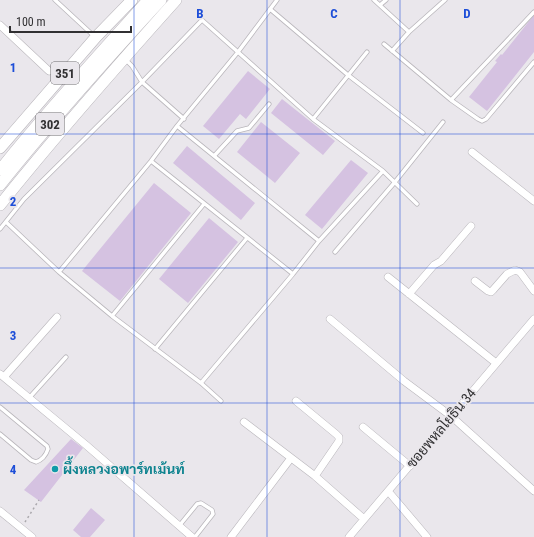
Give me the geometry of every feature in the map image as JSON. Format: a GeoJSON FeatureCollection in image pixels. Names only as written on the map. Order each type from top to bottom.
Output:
{"type":"FeatureCollection","features":[{"type":"Feature","properties":{"kind":"main road","name":"351"},"geometry":{"type":"LineString","coordinates":[[0,148],[96,37],[132,0]]}},
{"type":"Feature","properties":{"kind":"main road","name":"302"},"geometry":{"type":"LineString","coordinates":[[0,170],[17,148],[148,0]]}},
{"type":"Feature","properties":{"kind":"main road","name":"302"},"geometry":{"type":"LineString","coordinates":[[0,185],[82,88],[161,0]]}},
{"type":"Feature","properties":{"kind":"main road","name":"351"},"geometry":{"type":"LineString","coordinates":[[0,205],[31,166],[176,0]]}},
{"type":"Feature","properties":{"kind":"street"},"geometry":{"type":"LineString","coordinates":[[0,25],[49,71]]}},
{"type":"Feature","properties":{"kind":"street"},"geometry":{"type":"LineString","coordinates":[[472,152],[534,201]]}},
{"type":"Feature","properties":{"kind":"street"},"geometry":{"type":"LineString","coordinates":[[409,294],[434,265],[441,261],[471,226]]}},
{"type":"Feature","properties":{"kind":"street"},"geometry":{"type":"LineString","coordinates":[[475,281],[491,292],[506,274],[515,270],[520,272],[534,290]]}},
{"type":"Feature","properties":{"kind":"street"},"geometry":{"type":"LineString","coordinates":[[388,277],[496,363]]}},
{"type":"Feature","properties":{"kind":"street"},"geometry":{"type":"LineString","coordinates":[[57,317],[2,375],[92,450],[192,537]]}},
{"type":"Feature","properties":{"kind":"street"},"geometry":{"type":"LineString","coordinates":[[330,319],[404,382],[451,416],[534,491]]}},
{"type":"Feature","properties":{"kind":"street","name":"ซอยพหลโยธิน 34"},"geometry":{"type":"LineString","coordinates":[[349,537],[534,319]]}},
{"type":"Feature","properties":{"kind":"street"},"geometry":{"type":"LineString","coordinates":[[296,401],[339,437],[339,441],[315,476]]}},
{"type":"Feature","properties":{"kind":"street"},"geometry":{"type":"LineString","coordinates":[[244,422],[315,476],[364,519]]}},
{"type":"Feature","properties":{"kind":"street"},"geometry":{"type":"LineString","coordinates":[[363,427],[410,466]]}},
{"type":"Feature","properties":{"kind":"street"},"geometry":{"type":"LineString","coordinates":[[231,537],[291,458]]}},
{"type":"Feature","properties":{"kind":"street"},"geometry":{"type":"LineString","coordinates":[[388,491],[427,537]]}},
{"type":"Feature","properties":{"kind":"street"},"geometry":{"type":"LineString","coordinates":[[0,511],[32,537]]}},
{"type":"Feature","properties":{"kind":"lane"},"geometry":{"type":"LineString","coordinates":[[55,0],[96,37]]}},
{"type":"Feature","properties":{"kind":"lane"},"geometry":{"type":"LineString","coordinates":[[59,272],[151,161],[177,126],[238,52],[277,0]]}},
{"type":"Feature","properties":{"kind":"lane"},"geometry":{"type":"LineString","coordinates":[[374,0],[409,32]]}},
{"type":"Feature","properties":{"kind":"lane"},"geometry":{"type":"LineString","coordinates":[[380,5],[386,0]]}},
{"type":"Feature","properties":{"kind":"lane"},"geometry":{"type":"LineString","coordinates":[[392,51],[409,32],[445,0]]}},
{"type":"Feature","properties":{"kind":"lane"},"geometry":{"type":"LineString","coordinates":[[270,9],[348,75],[423,133]]}},
{"type":"Feature","properties":{"kind":"lane"},"geometry":{"type":"LineString","coordinates":[[451,100],[534,12]]}},
{"type":"Feature","properties":{"kind":"lane"},"geometry":{"type":"LineString","coordinates":[[0,229],[24,199],[202,20],[313,119],[383,171],[417,204]]}},
{"type":"Feature","properties":{"kind":"lane"},"geometry":{"type":"LineString","coordinates":[[384,44],[451,100],[482,121],[486,119],[534,62]]}},
{"type":"Feature","properties":{"kind":"lane"},"geometry":{"type":"LineString","coordinates":[[313,119],[366,52]]}},
{"type":"Feature","properties":{"kind":"lane"},"geometry":{"type":"LineString","coordinates":[[124,59],[132,66],[142,82],[184,119]]}},
{"type":"Feature","properties":{"kind":"lane"},"geometry":{"type":"LineString","coordinates":[[214,156],[237,131],[249,128],[269,104]]}},
{"type":"Feature","properties":{"kind":"lane"},"geometry":{"type":"LineString","coordinates":[[335,252],[444,122]]}},
{"type":"Feature","properties":{"kind":"lane"},"geometry":{"type":"LineString","coordinates":[[177,126],[319,241]]}},
{"type":"Feature","properties":{"kind":"lane"},"geometry":{"type":"LineString","coordinates":[[151,161],[292,274]]}},
{"type":"Feature","properties":{"kind":"lane"},"geometry":{"type":"LineString","coordinates":[[201,383],[319,241],[383,171]]}},
{"type":"Feature","properties":{"kind":"lane"},"geometry":{"type":"LineString","coordinates":[[112,316],[204,204]]}},
{"type":"Feature","properties":{"kind":"lane"},"geometry":{"type":"LineString","coordinates":[[6,222],[59,272],[112,316],[201,383],[221,401]]}},
{"type":"Feature","properties":{"kind":"lane"},"geometry":{"type":"LineString","coordinates":[[155,349],[246,238]]}},
{"type":"Feature","properties":{"kind":"lane"},"geometry":{"type":"LineString","coordinates":[[29,398],[66,357]]}},
{"type":"Feature","properties":{"kind":"lane"},"geometry":{"type":"LineString","coordinates":[[0,407],[47,446],[47,453],[41,460],[36,462],[31,460],[0,434]]}},
{"type":"Feature","properties":{"kind":"lane"},"geometry":{"type":"LineString","coordinates":[[179,526],[197,504],[202,503],[212,510],[213,514],[195,537]]}},
{"type":"Feature","properties":{"kind":"path"},"geometry":{"type":"LineString","coordinates":[[21,528],[39,500]]}},
{"type":"Feature","properties":{"kind":"building"},"geometry":{"type":"Polygon","coordinates":[[[534,15],[534,52],[487,111],[469,97],[497,62],[495,61],[501,54],[502,55],[534,15]]]}},
{"type":"Feature","properties":{"kind":"building"},"geometry":{"type":"Polygon","coordinates":[[[248,71],[270,89],[246,119],[240,114],[219,139],[203,126],[248,71]]]}},
{"type":"Feature","properties":{"kind":"building"},"geometry":{"type":"Polygon","coordinates":[[[282,99],[335,141],[323,155],[271,113],[282,99]]]}},
{"type":"Feature","properties":{"kind":"building"},"geometry":{"type":"Polygon","coordinates":[[[261,122],[300,153],[275,183],[237,152],[261,122]]]}},
{"type":"Feature","properties":{"kind":"building"},"geometry":{"type":"Polygon","coordinates":[[[187,146],[255,203],[241,220],[173,163],[187,146]]]}},
{"type":"Feature","properties":{"kind":"building"},"geometry":{"type":"Polygon","coordinates":[[[351,160],[368,173],[322,229],[305,215],[351,160]]]}},
{"type":"Feature","properties":{"kind":"building"},"geometry":{"type":"Polygon","coordinates":[[[154,183],[191,213],[120,301],[82,271],[154,183]]]}},
{"type":"Feature","properties":{"kind":"building"},"geometry":{"type":"Polygon","coordinates":[[[209,218],[238,242],[188,303],[159,279],[209,218]]]}},
{"type":"Feature","properties":{"kind":"building","name":"ผึ้งหลวงอพาร์ทเม้นท์"},"geometry":{"type":"Polygon","coordinates":[[[71,439],[83,448],[41,502],[24,490],[71,439]]]}},
{"type":"Feature","properties":{"kind":"building"},"geometry":{"type":"Polygon","coordinates":[[[91,508],[105,520],[90,537],[81,537],[73,530],[91,508]]]}},
{"type":"Feature","properties":{"kind":"place","name":"ผึ้งหลวงอพาร์ทเม้นท์"},"geometry":{"type":"Point","coordinates":[55,469]}}]}
